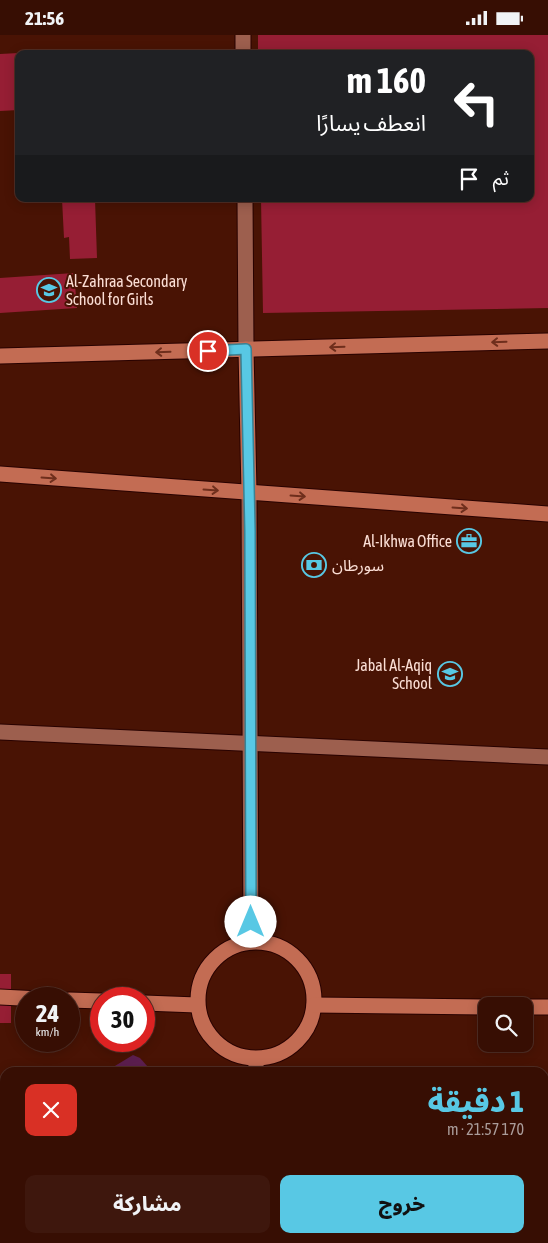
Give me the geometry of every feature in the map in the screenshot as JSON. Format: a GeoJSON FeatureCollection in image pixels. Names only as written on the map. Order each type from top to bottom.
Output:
{"type":"FeatureCollection","features":[{"type":"Feature","properties":{"kind":"main road"},"geometry":{"type":"LineString","coordinates":[[0,356],[548,341]]}},
{"type":"Feature","properties":{"kind":"main road"},"geometry":{"type":"LineString","coordinates":[[246,349],[250,493]]}},
{"type":"Feature","properties":{"kind":"main road"},"geometry":{"type":"LineString","coordinates":[[0,474],[548,514]]}},
{"type":"Feature","properties":{"kind":"main road"},"geometry":{"type":"LineString","coordinates":[[251,942],[274,944],[300,961],[311,982],[314,1005],[310,1022],[301,1037],[289,1049],[256,1066],[223,1049],[210,1037],[201,1022],[197,1005],[198,988],[204,973],[213,959],[227,949],[251,942]]}},
{"type":"Feature","properties":{"kind":"main road"},"geometry":{"type":"LineString","coordinates":[[0,997],[15,998]]}},
{"type":"Feature","properties":{"kind":"main road"},"geometry":{"type":"LineString","coordinates":[[155,1003],[197,1005]]}},
{"type":"Feature","properties":{"kind":"main road"},"geometry":{"type":"LineString","coordinates":[[314,1005],[478,1007]]}},
{"type":"Feature","properties":{"kind":"main road"},"geometry":{"type":"LineString","coordinates":[[533,1007],[548,1007]]}},
{"type":"Feature","properties":{"kind":"street"},"geometry":{"type":"LineString","coordinates":[[243,35],[243,50]]}},
{"type":"Feature","properties":{"kind":"street"},"geometry":{"type":"LineString","coordinates":[[245,202],[246,349]]}},
{"type":"Feature","properties":{"kind":"street"},"geometry":{"type":"LineString","coordinates":[[250,493],[251,942]]}},
{"type":"Feature","properties":{"kind":"street"},"geometry":{"type":"LineString","coordinates":[[0,732],[548,757]]}},
{"type":"Feature","properties":{"kind":"shaded area"},"geometry":{"type":"Polygon","coordinates":[[[133,1055],[140,1058],[148,1067],[113,1067],[133,1055]]]}},
{"type":"Feature","properties":{"kind":"building"},"geometry":{"type":"Polygon","coordinates":[[[258,35],[548,35],[548,308],[263,313],[261,202],[534,202],[534,50],[258,50],[258,35]]]}},
{"type":"Feature","properties":{"kind":"building"},"geometry":{"type":"Polygon","coordinates":[[[15,53],[15,110],[0,111],[0,54],[15,53]]]}},
{"type":"Feature","properties":{"kind":"building"},"geometry":{"type":"Polygon","coordinates":[[[62,202],[95,202],[97,258],[70,259],[69,237],[64,238],[62,202]]]}},
{"type":"Feature","properties":{"kind":"building"},"geometry":{"type":"Polygon","coordinates":[[[74,273],[77,308],[0,313],[0,278],[74,273]]]}},
{"type":"Feature","properties":{"kind":"building"},"geometry":{"type":"Polygon","coordinates":[[[0,974],[11,974],[11,1023],[0,1023],[0,974]]]}},
{"type":"Feature","properties":{"kind":"place","name":"Al-Zahraa Secondary School for Girls"},"geometry":{"type":"Point","coordinates":[49,290]}},
{"type":"Feature","properties":{"kind":"place","name":"Al-Ikhwa Office"},"geometry":{"type":"Point","coordinates":[469,541]}},
{"type":"Feature","properties":{"kind":"place","name":"سورطان"},"geometry":{"type":"Point","coordinates":[314,565]}},
{"type":"Feature","properties":{"kind":"place","name":"Jabal Al-Aqiq School"},"geometry":{"type":"Point","coordinates":[450,674]}},
{"type":"Feature","properties":{"kind":"route"},"geometry":{"type":"LineString","coordinates":[[208,351],[246,349],[250,493],[251,922]]}}]}
